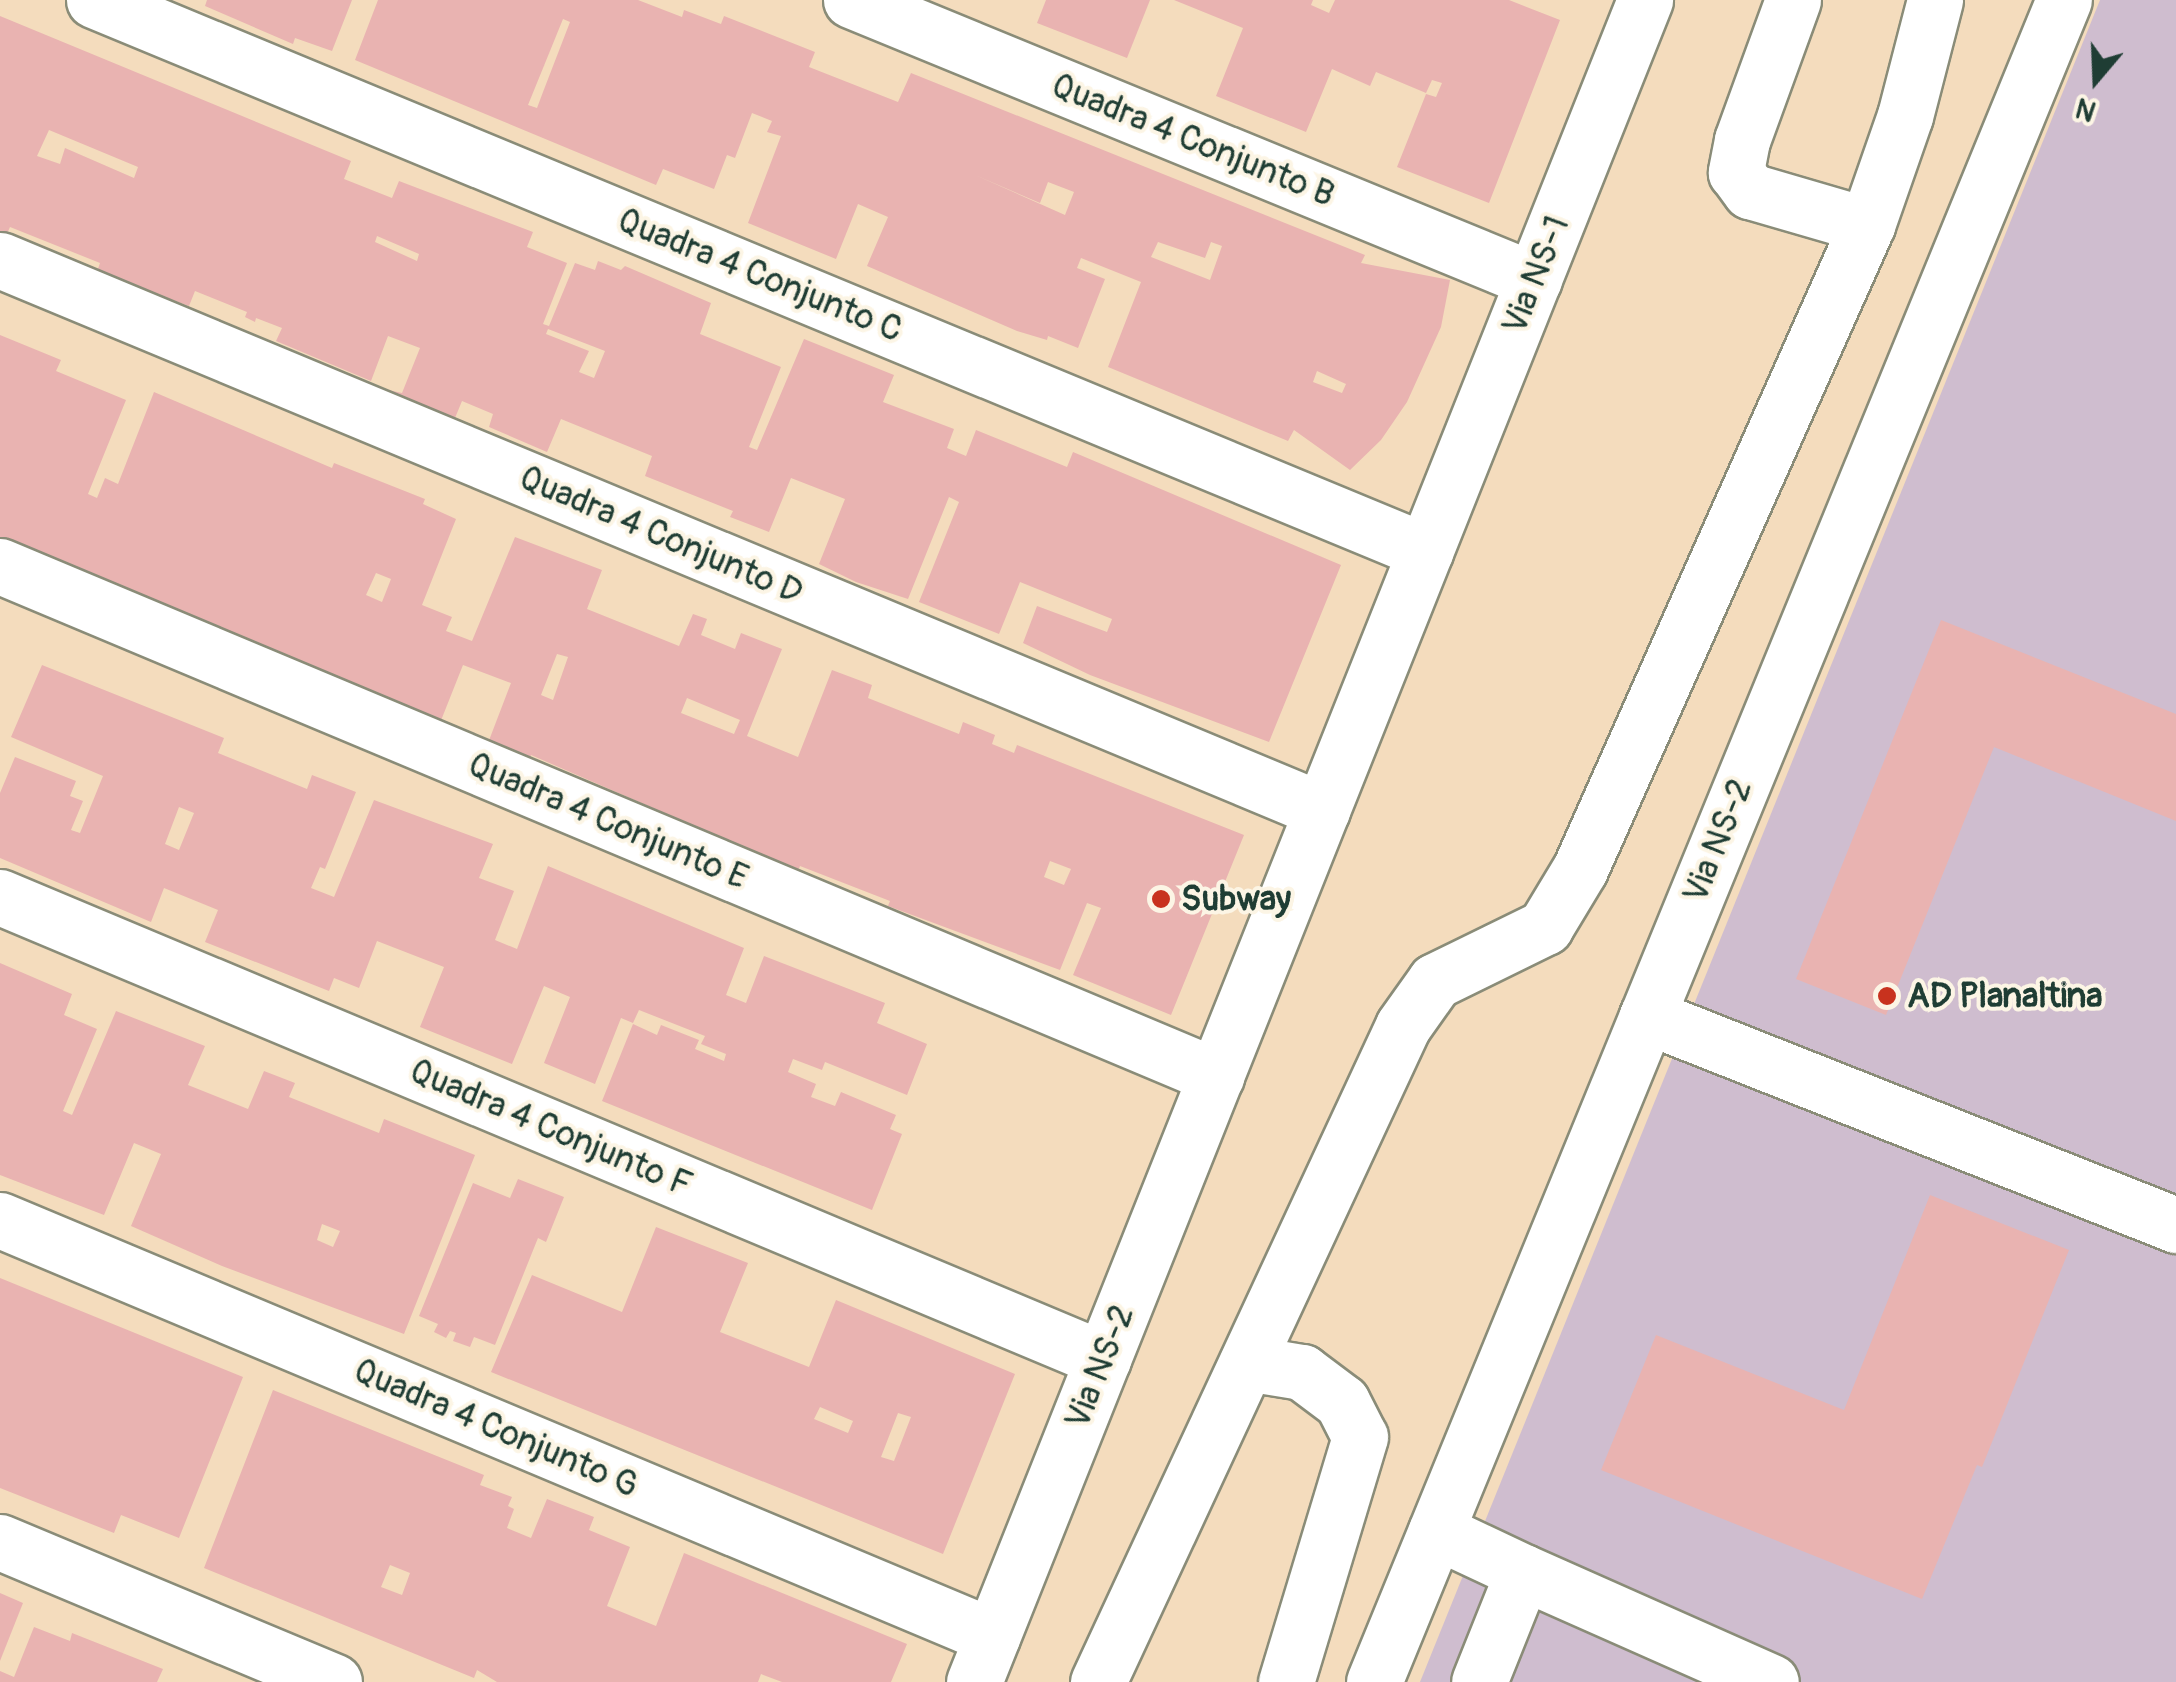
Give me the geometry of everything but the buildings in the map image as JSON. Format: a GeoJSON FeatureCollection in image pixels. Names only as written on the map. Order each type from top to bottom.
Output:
{"type":"FeatureCollection","features":[{"type":"Feature","properties":{"kind":"street","name":"Quadra 4 Conjunto C"},"geometry":{"type":"LineString","coordinates":[[94,0],[1425,551]]}},
{"type":"Feature","properties":{"kind":"street","name":"Quadra 4 Conjunto B"},"geometry":{"type":"LineString","coordinates":[[851,0],[1534,280]]}},
{"type":"Feature","properties":{"kind":"street"},"geometry":{"type":"LineString","coordinates":[[1793,0],[1742,140],[1736,172],[1750,191],[1867,225]]}},
{"type":"Feature","properties":{"kind":"street"},"geometry":{"type":"LineString","coordinates":[[1098,1682],[1402,1026],[1435,981],[1545,928],[1580,869],[1867,225],[1904,116],[1936,0]]}},
{"type":"Feature","properties":{"kind":"street","name":"Via NS-2"},"geometry":{"type":"LineString","coordinates":[[1374,1682],[2064,0]]}},
{"type":"Feature","properties":{"kind":"street","name":"Via NS-1"},"geometry":{"type":"LineString","coordinates":[[1425,551],[1534,280],[1635,3]]}},
{"type":"Feature","properties":{"kind":"street","name":"Quadra 4 Conjunto D"},"geometry":{"type":"LineString","coordinates":[[0,260],[1322,810]]}},
{"type":"Feature","properties":{"kind":"street","name":"Via NS-2"},"geometry":{"type":"LineString","coordinates":[[983,1659],[1425,551]]}},
{"type":"Feature","properties":{"kind":"street","name":"Quadra 4 Conjunto E"},"geometry":{"type":"LineString","coordinates":[[0,566],[1216,1076]]}},
{"type":"Feature","properties":{"kind":"street","name":"Quadra 4 Conjunto F"},"geometry":{"type":"LineString","coordinates":[[0,897],[1103,1359]]}},
{"type":"Feature","properties":{"kind":"street"},"geometry":{"type":"LineString","coordinates":[[1646,1016],[2176,1225]]}},
{"type":"Feature","properties":{"kind":"street","name":"Quadra 4 Conjunto G"},"geometry":{"type":"LineString","coordinates":[[0,1220],[983,1659]]}},
{"type":"Feature","properties":{"kind":"street"},"geometry":{"type":"LineString","coordinates":[[1247,1363],[1302,1372],[1342,1402],[1360,1438],[1286,1682]]}},
{"type":"Feature","properties":{"kind":"street"},"geometry":{"type":"LineString","coordinates":[[1436,1531],[1771,1682]]}},
{"type":"Feature","properties":{"kind":"street"},"geometry":{"type":"LineString","coordinates":[[0,1542],[334,1682]]}},
{"type":"Feature","properties":{"kind":"street"},"geometry":{"type":"LineString","coordinates":[[1478,1682],[1524,1572]]}},
{"type":"Feature","properties":{"kind":"shaded area"},"geometry":{"type":"Polygon","coordinates":[[[2100,0],[2176,0],[2176,1682],[1420,1682],[2100,0]]]}},
{"type":"Feature","properties":{"kind":"place","name":"Subway"},"geometry":{"type":"Point","coordinates":[1161,899]}},
{"type":"Feature","properties":{"kind":"place","name":"AD Planaltina"},"geometry":{"type":"Point","coordinates":[1887,996]}}]}
